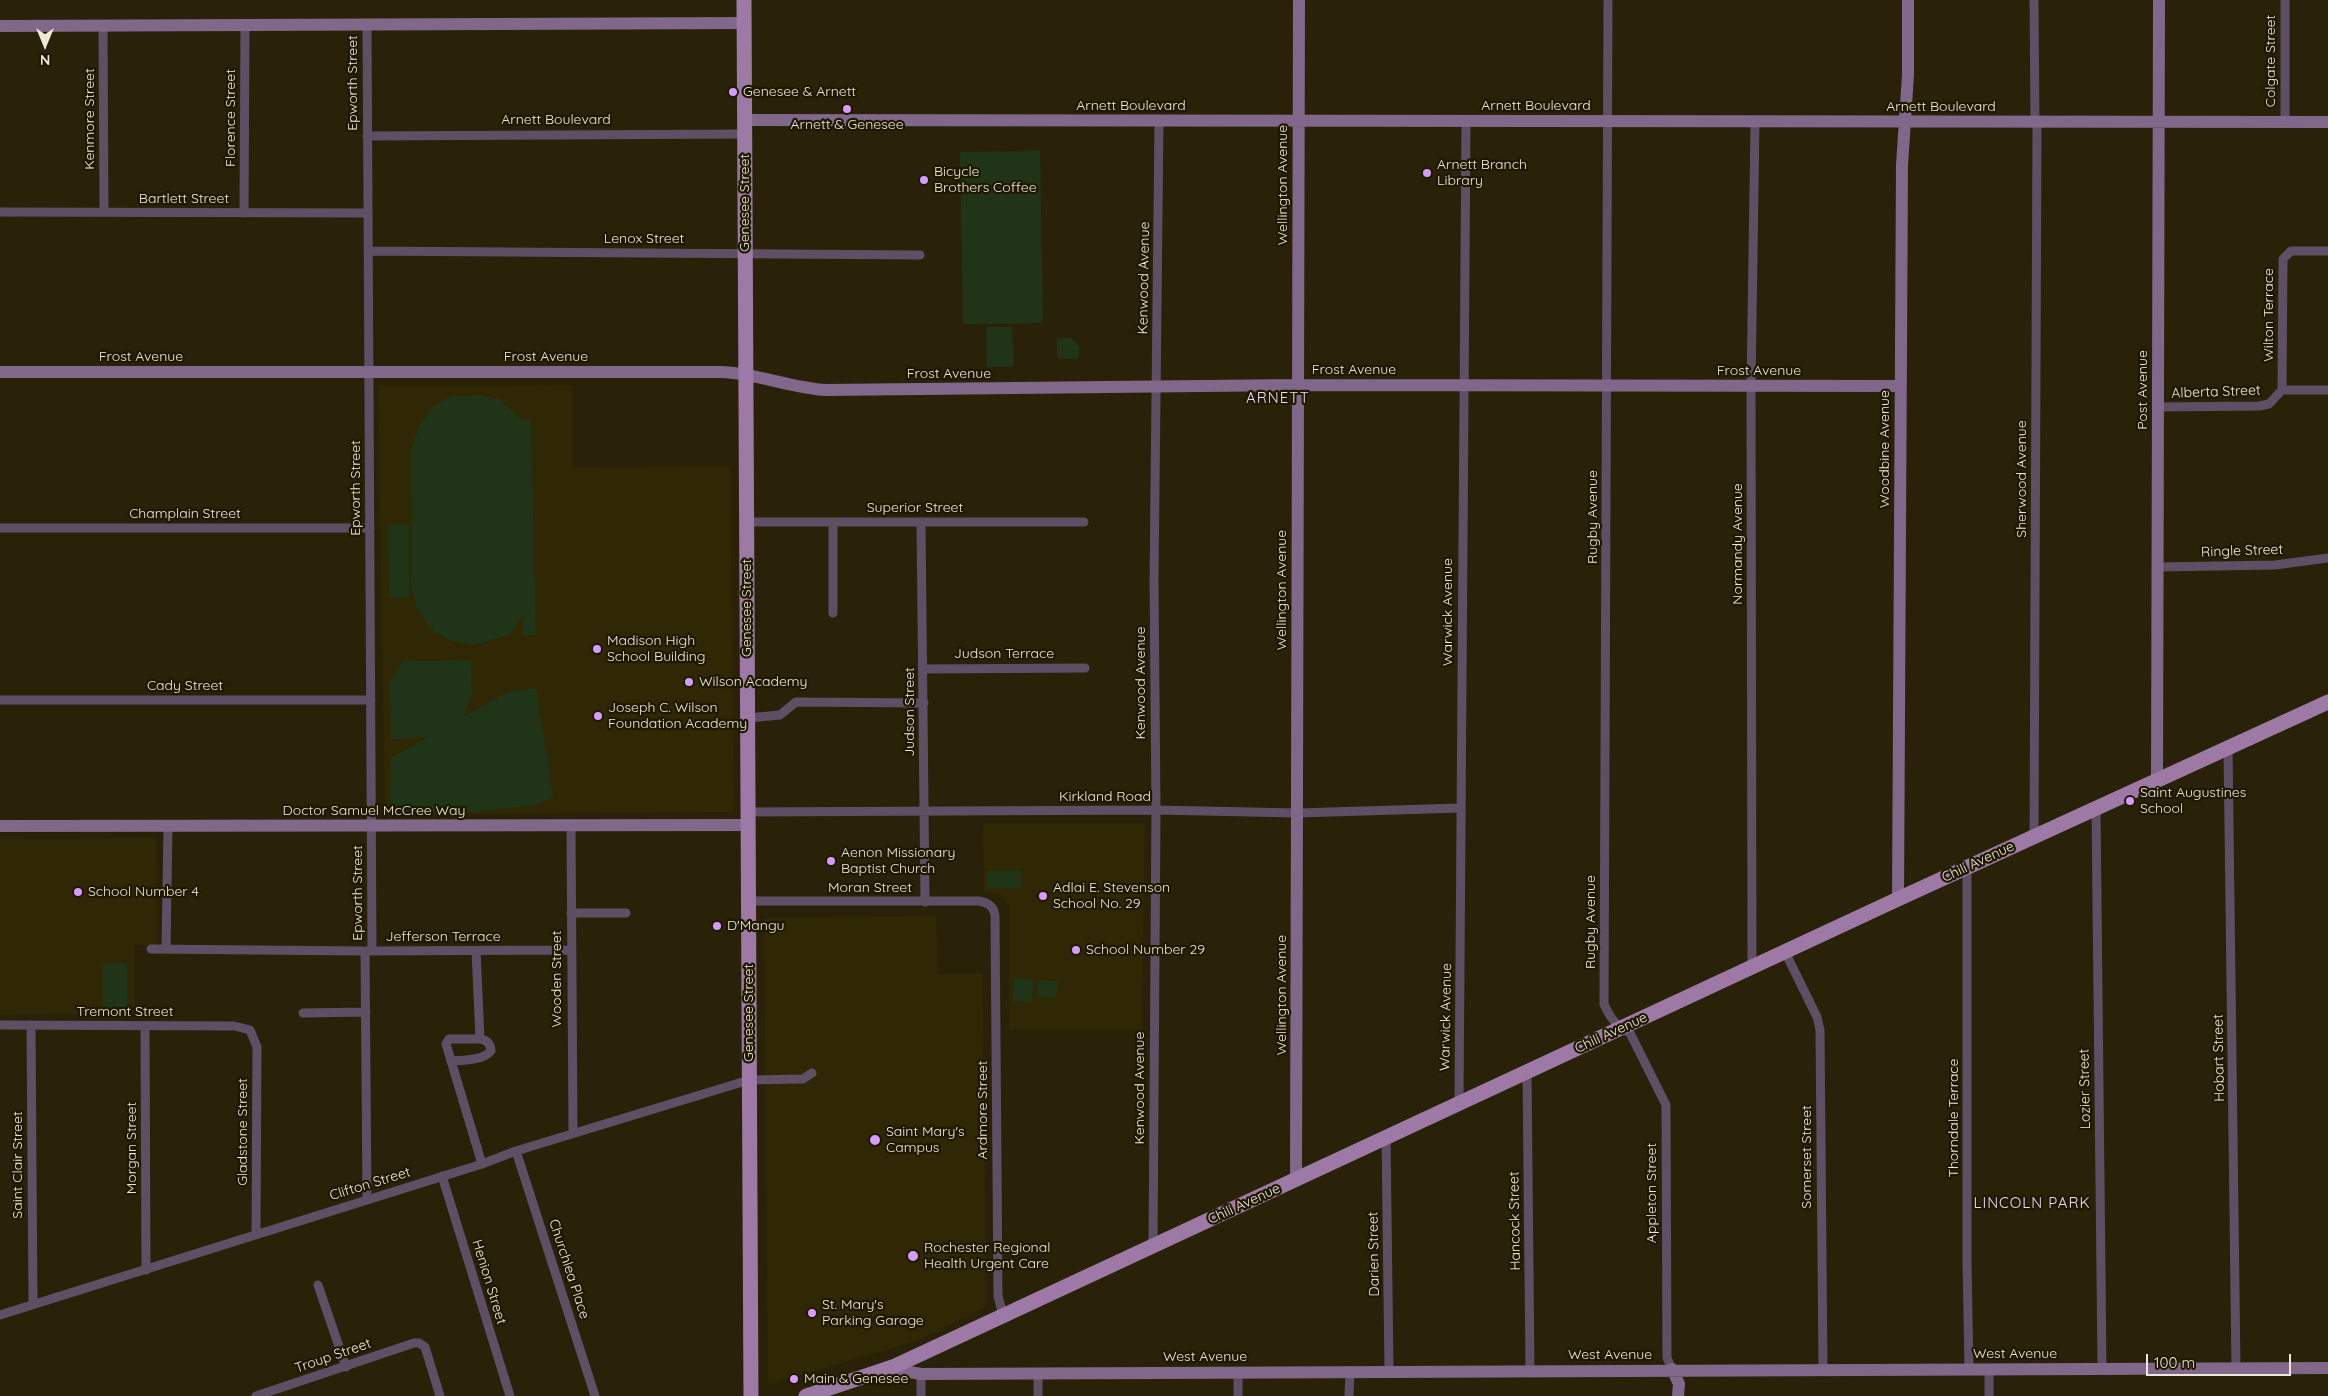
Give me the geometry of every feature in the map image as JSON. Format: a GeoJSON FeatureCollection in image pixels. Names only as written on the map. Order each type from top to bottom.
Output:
{"type":"FeatureCollection","features":[{"type":"Feature","properties":{"kind":"main road","name":"Genesee Street"},"geometry":{"type":"LineString","coordinates":[[744,0],[751,1396]]}},
{"type":"Feature","properties":{"kind":"main road","name":"Chili Avenue"},"geometry":{"type":"LineString","coordinates":[[806,1396],[895,1366],[1898,899],[2328,702]]}},
{"type":"Feature","properties":{"kind":"street","name":"Wellington Avenue"},"geometry":{"type":"LineString","coordinates":[[1296,1180],[1299,0]]}},
{"type":"Feature","properties":{"kind":"street","name":"Rugby Avenue"},"geometry":{"type":"LineString","coordinates":[[1608,0],[1608,386],[1604,1004],[1610,1017],[1621,1029]]}},
{"type":"Feature","properties":{"kind":"street","name":"Woodbine Avenue"},"geometry":{"type":"LineString","coordinates":[[1898,899],[1902,165],[1908,67],[1908,0]]}},
{"type":"Feature","properties":{"kind":"street","name":"Sherwood Avenue"},"geometry":{"type":"LineString","coordinates":[[2034,0],[2036,122],[2034,837]]}},
{"type":"Feature","properties":{"kind":"street","name":"Post Avenue"},"geometry":{"type":"LineString","coordinates":[[2157,780],[2159,0]]}},
{"type":"Feature","properties":{"kind":"street","name":"Colgate Street"},"geometry":{"type":"LineString","coordinates":[[2285,0],[2285,122]]}},
{"type":"Feature","properties":{"kind":"street"},"geometry":{"type":"LineString","coordinates":[[0,26],[744,23]]}},
{"type":"Feature","properties":{"kind":"street","name":"Florence Street"},"geometry":{"type":"LineString","coordinates":[[244,213],[245,24]]}},
{"type":"Feature","properties":{"kind":"street","name":"Epworth Street"},"geometry":{"type":"LineString","coordinates":[[367,24],[371,826],[366,1012],[367,1199]]}},
{"type":"Feature","properties":{"kind":"street","name":"Kenmore Street"},"geometry":{"type":"LineString","coordinates":[[103,25],[104,212]]}},
{"type":"Feature","properties":{"kind":"street","name":"Arnett Boulevard"},"geometry":{"type":"LineString","coordinates":[[367,136],[745,127],[1159,121],[2328,122]]}},
{"type":"Feature","properties":{"kind":"street","name":"Kenwood Avenue"},"geometry":{"type":"LineString","coordinates":[[1153,1246],[1156,387],[1159,121]]}},
{"type":"Feature","properties":{"kind":"street","name":"Warwick Avenue"},"geometry":{"type":"LineString","coordinates":[[1459,1104],[1466,121]]}},
{"type":"Feature","properties":{"kind":"street","name":"Normandy Avenue"},"geometry":{"type":"LineString","coordinates":[[1752,967],[1751,386],[1755,122]]}},
{"type":"Feature","properties":{"kind":"street","name":"Bartlett Street"},"geometry":{"type":"LineString","coordinates":[[0,212],[368,213]]}},
{"type":"Feature","properties":{"kind":"street","name":"Lenox Street"},"geometry":{"type":"LineString","coordinates":[[368,251],[920,255]]}},
{"type":"Feature","properties":{"kind":"street","name":"Wilton Terrace"},"geometry":{"type":"LineString","coordinates":[[2282,390],[2283,258],[2291,251],[2328,251]]}},
{"type":"Feature","properties":{"kind":"street","name":"Frost Avenue"},"geometry":{"type":"LineString","coordinates":[[0,372],[721,372],[746,375],[803,388],[826,390],[1297,384],[1900,386]]}},
{"type":"Feature","properties":{"kind":"street"},"geometry":{"type":"LineString","coordinates":[[2282,390],[2328,390]]}},
{"type":"Feature","properties":{"kind":"street","name":"Alberta Street"},"geometry":{"type":"LineString","coordinates":[[2158,407],[2265,405],[2274,401],[2282,390]]}},
{"type":"Feature","properties":{"kind":"street","name":"Superior Street"},"geometry":{"type":"LineString","coordinates":[[747,522],[1084,522]]}},
{"type":"Feature","properties":{"kind":"street"},"geometry":{"type":"LineString","coordinates":[[832,522],[833,613]]}},
{"type":"Feature","properties":{"kind":"street","name":"Judson Street"},"geometry":{"type":"LineString","coordinates":[[921,522],[925,902]]}},
{"type":"Feature","properties":{"kind":"street","name":"Champlain Street"},"geometry":{"type":"LineString","coordinates":[[0,528],[370,528]]}},
{"type":"Feature","properties":{"kind":"street","name":"Ringle Street"},"geometry":{"type":"LineString","coordinates":[[2158,567],[2275,564],[2328,558]]}},
{"type":"Feature","properties":{"kind":"street","name":"Judson Terrace"},"geometry":{"type":"LineString","coordinates":[[924,669],[1085,668]]}},
{"type":"Feature","properties":{"kind":"street","name":"Cady Street"},"geometry":{"type":"LineString","coordinates":[[0,700],[370,700]]}},
{"type":"Feature","properties":{"kind":"street"},"geometry":{"type":"LineString","coordinates":[[748,718],[780,714],[796,702],[924,703]]}},
{"type":"Feature","properties":{"kind":"street","name":"Hobart Street"},"geometry":{"type":"LineString","coordinates":[[2228,748],[2236,1368]]}},
{"type":"Feature","properties":{"kind":"street","name":"Kirkland Road"},"geometry":{"type":"LineString","coordinates":[[748,818],[924,812],[1156,810],[1298,813],[1461,808]]}},
{"type":"Feature","properties":{"kind":"street","name":"Lozier Street"},"geometry":{"type":"LineString","coordinates":[[2096,808],[2102,1368]]}},
{"type":"Feature","properties":{"kind":"street","name":"Doctor Samuel McCree Way"},"geometry":{"type":"LineString","coordinates":[[0,826],[571,825],[748,818]]}},
{"type":"Feature","properties":{"kind":"street","name":"Wooden Street"},"geometry":{"type":"LineString","coordinates":[[571,825],[573,1133]]}},
{"type":"Feature","properties":{"kind":"street"},"geometry":{"type":"LineString","coordinates":[[166,949],[168,826]]}},
{"type":"Feature","properties":{"kind":"street","name":"Thorndale Terrace"},"geometry":{"type":"LineString","coordinates":[[1968,867],[1967,1263],[1969,1369]]}},
{"type":"Feature","properties":{"kind":"street","name":"Moran Street"},"geometry":{"type":"LineString","coordinates":[[748,901],[979,901],[991,905]]}},
{"type":"Feature","properties":{"kind":"street","name":"Ardmore Street"},"geometry":{"type":"LineString","coordinates":[[991,905],[995,916],[998,1296],[1003,1316]]}},
{"type":"Feature","properties":{"kind":"street"},"geometry":{"type":"LineString","coordinates":[[571,913],[626,912]]}},
{"type":"Feature","properties":{"kind":"street","name":"Jefferson Terrace"},"geometry":{"type":"LineString","coordinates":[[151,949],[571,950]]}},
{"type":"Feature","properties":{"kind":"street"},"geometry":{"type":"LineString","coordinates":[[476,951],[480,1039]]}},
{"type":"Feature","properties":{"kind":"street","name":"Somerset Street"},"geometry":{"type":"LineString","coordinates":[[1785,952],[1817,1017],[1820,1030],[1823,1369]]}},
{"type":"Feature","properties":{"kind":"street"},"geometry":{"type":"LineString","coordinates":[[303,1013],[366,1012]]}},
{"type":"Feature","properties":{"kind":"street","name":"Tremont Street"},"geometry":{"type":"LineString","coordinates":[[0,1025],[234,1026],[250,1030]]}},
{"type":"Feature","properties":{"kind":"street","name":"Saint Clair Street"},"geometry":{"type":"LineString","coordinates":[[31,1025],[33,1304]]}},
{"type":"Feature","properties":{"kind":"street","name":"Morgan Street"},"geometry":{"type":"LineString","coordinates":[[145,1026],[146,1270]]}},
{"type":"Feature","properties":{"kind":"street","name":"Appleton Street"},"geometry":{"type":"LineString","coordinates":[[1621,1029],[1630,1033],[1666,1105],[1666,1358],[1672,1370]]}},
{"type":"Feature","properties":{"kind":"street","name":"Gladstone Street"},"geometry":{"type":"LineString","coordinates":[[250,1030],[257,1047],[256,1235]]}},
{"type":"Feature","properties":{"kind":"street"},"geometry":{"type":"LineString","coordinates":[[451,1061],[474,1059],[488,1054],[491,1051],[491,1046],[485,1040],[480,1039],[446,1041],[451,1061],[482,1164]]}},
{"type":"Feature","properties":{"kind":"street","name":"Hancock Street"},"geometry":{"type":"LineString","coordinates":[[1527,1072],[1530,1370]]}},
{"type":"Feature","properties":{"kind":"street","name":"Clifton Street"},"geometry":{"type":"LineString","coordinates":[[0,1315],[482,1164],[573,1133],[749,1080],[803,1079],[812,1073]]}},
{"type":"Feature","properties":{"kind":"street","name":"Darien Street"},"geometry":{"type":"LineString","coordinates":[[1386,1137],[1389,1370]]}},
{"type":"Feature","properties":{"kind":"street","name":"Churchlea Place"},"geometry":{"type":"LineString","coordinates":[[516,1151],[595,1396]]}},
{"type":"Feature","properties":{"kind":"street","name":"Henion Street"},"geometry":{"type":"LineString","coordinates":[[442,1176],[510,1396]]}},
{"type":"Feature","properties":{"kind":"street"},"geometry":{"type":"LineString","coordinates":[[318,1285],[346,1367]]}},
{"type":"Feature","properties":{"kind":"street","name":"Troup Street"},"geometry":{"type":"LineString","coordinates":[[256,1396],[286,1391],[406,1344],[419,1343],[426,1351],[440,1396]]}},
{"type":"Feature","properties":{"kind":"street","name":"West Avenue"},"geometry":{"type":"LineString","coordinates":[[895,1366],[904,1371],[921,1374],[1350,1372],[1389,1370],[2328,1368]]}},
{"type":"Feature","properties":{"kind":"street"},"geometry":{"type":"LineString","coordinates":[[1989,1369],[1989,1396]]}},
{"type":"Feature","properties":{"kind":"street"},"geometry":{"type":"LineString","coordinates":[[1672,1370],[1679,1384],[1678,1396]]}},
{"type":"Feature","properties":{"kind":"street"},"geometry":{"type":"LineString","coordinates":[[1238,1372],[1238,1396]]}},
{"type":"Feature","properties":{"kind":"street"},"geometry":{"type":"LineString","coordinates":[[1349,1396],[1350,1372]]}},
{"type":"Feature","properties":{"kind":"street"},"geometry":{"type":"LineString","coordinates":[[1038,1373],[1038,1396]]}},
{"type":"Feature","properties":{"kind":"street"},"geometry":{"type":"LineString","coordinates":[[921,1374],[921,1396]]}},
{"type":"Feature","properties":{"kind":"shaded area"},"geometry":{"type":"Polygon","coordinates":[[[572,385],[572,467],[730,466],[734,812],[385,815],[378,386],[572,385]]]}},
{"type":"Feature","properties":{"kind":"shaded area","name":"School Number 29"},"geometry":{"type":"Polygon","coordinates":[[[983,823],[1145,823],[1142,1030],[1009,1030],[1009,905],[1001,895],[984,893],[983,823]]]}},
{"type":"Feature","properties":{"kind":"shaded area","name":"School Number 4"},"geometry":{"type":"Polygon","coordinates":[[[156,838],[157,945],[135,945],[135,1014],[0,1015],[0,839],[156,838]]]}},
{"type":"Feature","properties":{"kind":"shaded area","name":"Saint Mary's Campus"},"geometry":{"type":"Polygon","coordinates":[[[936,916],[938,974],[983,974],[986,1307],[916,1341],[771,1384],[768,1383],[764,918],[936,916]]]}},
{"type":"Feature","properties":{"kind":"green space"},"geometry":{"type":"Polygon","coordinates":[[[1040,151],[1043,323],[963,324],[960,152],[1040,151]]]}},
{"type":"Feature","properties":{"kind":"green space"},"geometry":{"type":"Polygon","coordinates":[[[986,327],[1012,327],[1013,367],[987,367],[986,327]]]}},
{"type":"Feature","properties":{"kind":"green space"},"geometry":{"type":"Polygon","coordinates":[[[1057,338],[1071,338],[1079,346],[1079,359],[1057,359],[1057,338]]]}},
{"type":"Feature","properties":{"kind":"green space"},"geometry":{"type":"Polygon","coordinates":[[[480,395],[499,399],[521,419],[531,419],[536,635],[523,636],[523,617],[508,635],[475,645],[449,640],[430,628],[417,608],[412,588],[411,449],[420,425],[433,407],[451,396],[480,395]]]}},
{"type":"Feature","properties":{"kind":"green space"},"geometry":{"type":"Polygon","coordinates":[[[388,525],[409,525],[409,598],[389,598],[388,525]]]}},
{"type":"Feature","properties":{"kind":"green space"},"geometry":{"type":"Polygon","coordinates":[[[471,660],[472,696],[463,717],[508,692],[536,688],[553,796],[537,805],[476,812],[390,811],[391,758],[429,736],[391,740],[390,681],[403,661],[471,660]]]}},
{"type":"Feature","properties":{"kind":"green space"},"geometry":{"type":"Polygon","coordinates":[[[987,871],[1021,871],[1021,888],[987,888],[987,871]]]}},
{"type":"Feature","properties":{"kind":"green space"},"geometry":{"type":"Polygon","coordinates":[[[103,963],[127,963],[127,1009],[103,1009],[103,963]]]}},
{"type":"Feature","properties":{"kind":"green space"},"geometry":{"type":"Polygon","coordinates":[[[1014,978],[1033,979],[1032,1002],[1013,1001],[1014,978]]]}},
{"type":"Feature","properties":{"kind":"green space"},"geometry":{"type":"Polygon","coordinates":[[[1038,980],[1057,981],[1056,998],[1038,997],[1038,980]]]}},
{"type":"Feature","properties":{"kind":"place","name":"Genesee & Arnett"},"geometry":{"type":"Point","coordinates":[733,92]}},
{"type":"Feature","properties":{"kind":"place","name":"Arnett & Genesee"},"geometry":{"type":"Point","coordinates":[847,109]}},
{"type":"Feature","properties":{"kind":"place","name":"Arnett Branch Library"},"geometry":{"type":"Point","coordinates":[1427,173]}},
{"type":"Feature","properties":{"kind":"place","name":"Bicycle Brothers Coffee"},"geometry":{"type":"Point","coordinates":[924,180]}},
{"type":"Feature","properties":{"kind":"place","name":"Madison High School Building"},"geometry":{"type":"Point","coordinates":[597,649]}},
{"type":"Feature","properties":{"kind":"place","name":"Wilson Academy"},"geometry":{"type":"Point","coordinates":[689,682]}},
{"type":"Feature","properties":{"kind":"place","name":"Joseph C. Wilson Foundation Academy"},"geometry":{"type":"Point","coordinates":[598,716]}},
{"type":"Feature","properties":{"kind":"place","name":"Saint Augustines School"},"geometry":{"type":"Point","coordinates":[2130,801]}},
{"type":"Feature","properties":{"kind":"place","name":"Aenon Missionary Baptist Church"},"geometry":{"type":"Point","coordinates":[831,861]}},
{"type":"Feature","properties":{"kind":"place","name":"School Number 4"},"geometry":{"type":"Point","coordinates":[78,892]}},
{"type":"Feature","properties":{"kind":"place","name":"Adlai E. Stevenson School No. 29"},"geometry":{"type":"Point","coordinates":[1043,896]}},
{"type":"Feature","properties":{"kind":"place","name":"D'Mangu"},"geometry":{"type":"Point","coordinates":[717,926]}},
{"type":"Feature","properties":{"kind":"place","name":"School Number 29"},"geometry":{"type":"Point","coordinates":[1076,950]}},
{"type":"Feature","properties":{"kind":"place","name":"Saint Mary's Campus"},"geometry":{"type":"Point","coordinates":[875,1140]}},
{"type":"Feature","properties":{"kind":"place","name":"Rochester Regional Health Urgent Care"},"geometry":{"type":"Point","coordinates":[913,1256]}},
{"type":"Feature","properties":{"kind":"place","name":"St. Mary's Parking Garage"},"geometry":{"type":"Point","coordinates":[812,1313]}},
{"type":"Feature","properties":{"kind":"place","name":"Main & Genesee"},"geometry":{"type":"Point","coordinates":[794,1379]}},
{"type":"Feature","properties":{"kind":"district","name":"ARNETT"},"geometry":{"type":"Point","coordinates":[1278,398]}},
{"type":"Feature","properties":{"kind":"district","name":"LINCOLN PARK"},"geometry":{"type":"Point","coordinates":[2032,1203]}}]}
